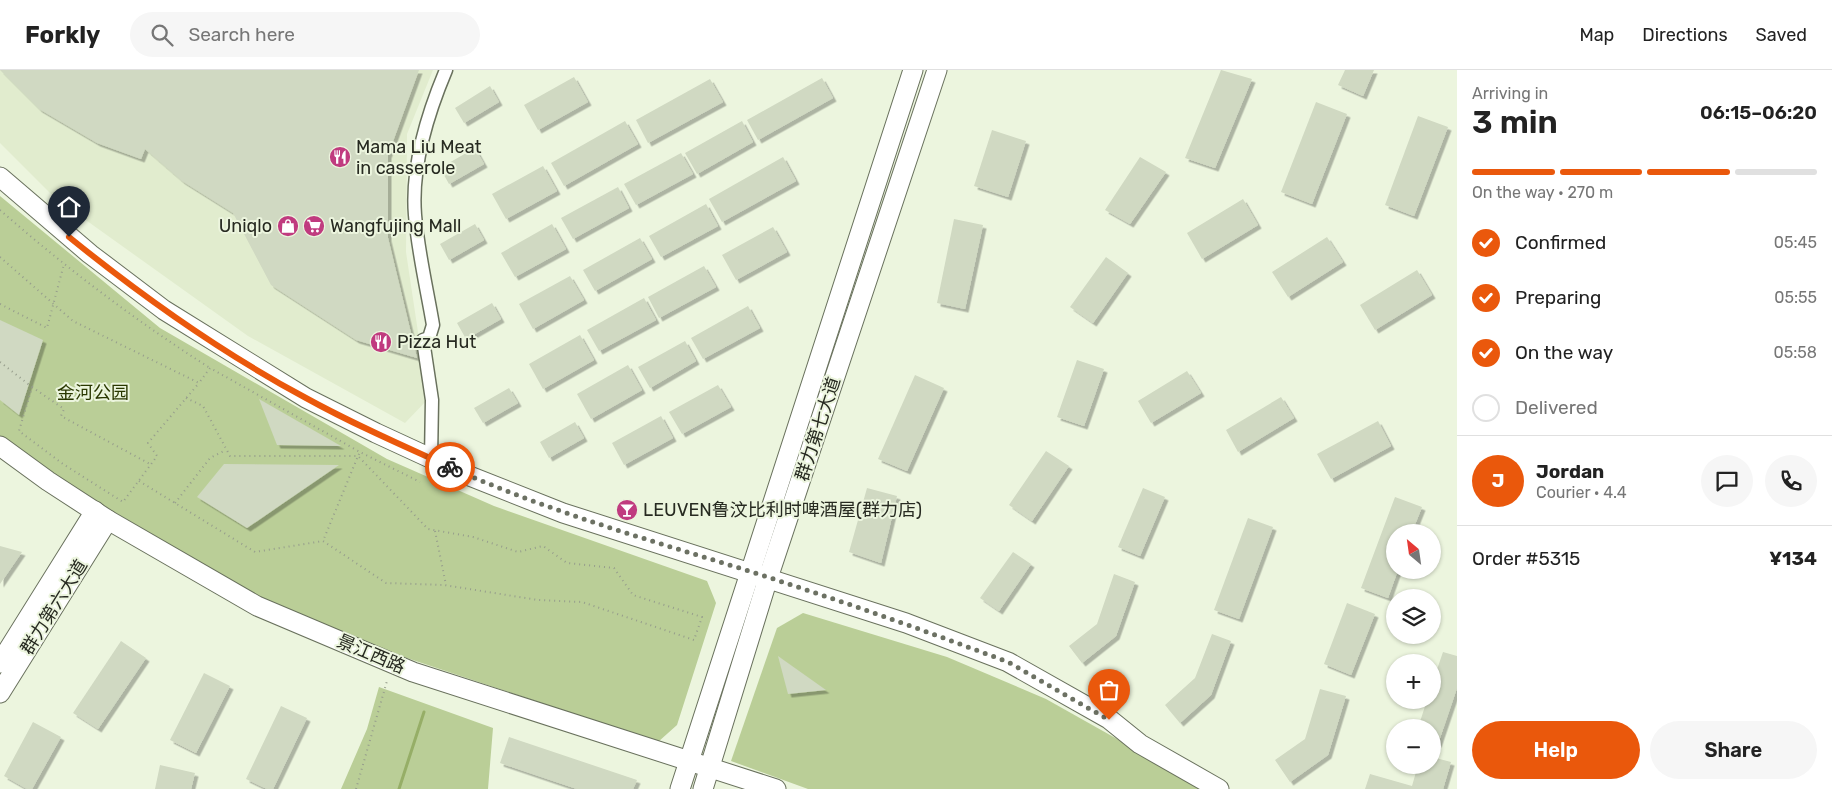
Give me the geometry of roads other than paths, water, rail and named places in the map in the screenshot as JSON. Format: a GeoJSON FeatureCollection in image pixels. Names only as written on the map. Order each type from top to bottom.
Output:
{"type":"FeatureCollection","features":[{"type":"Feature","properties":{"kind":"main road","name":"群力第七大道"},"geometry":{"type":"LineString","coordinates":[[680,789],[913,70]]}},
{"type":"Feature","properties":{"kind":"main road","name":"群力第七大道"},"geometry":{"type":"LineString","coordinates":[[703,789],[768,578],[937,70]]}},
{"type":"Feature","properties":{"kind":"main road"},"geometry":{"type":"LineString","coordinates":[[0,177],[97,260],[200,334],[306,398],[431,459],[563,513],[906,623],[1008,662],[1109,720],[1140,744],[1219,789]]}},
{"type":"Feature","properties":{"kind":"main road","name":"景江西路"},"geometry":{"type":"LineString","coordinates":[[0,446],[101,516],[256,606],[413,672],[709,769],[776,789]]}},
{"type":"Feature","properties":{"kind":"main road","name":"群力第六大道"},"geometry":{"type":"LineString","coordinates":[[0,663],[101,516]]}},
{"type":"Feature","properties":{"kind":"main road","name":"群力第六大道"},"geometry":{"type":"LineString","coordinates":[[0,694],[101,516]]}},
{"type":"Feature","properties":{"kind":"street"},"geometry":{"type":"LineString","coordinates":[[431,459],[432,400],[423,340],[429,338],[433,325],[415,213],[418,158],[426,122],[446,70]]}},
{"type":"Feature","properties":{"kind":"waterway"},"geometry":{"type":"LineString","coordinates":[[399,789],[424,712]]}},
{"type":"Feature","properties":{"kind":"place","name":"Mama Liu Meat in casserole"},"geometry":{"type":"Point","coordinates":[340,157]}},
{"type":"Feature","properties":{"kind":"place","name":"Uniqlo"},"geometry":{"type":"Point","coordinates":[288,226]}},
{"type":"Feature","properties":{"kind":"place","name":"Wangfujing Mall"},"geometry":{"type":"Point","coordinates":[314,226]}},
{"type":"Feature","properties":{"kind":"place","name":"Pizza Hut"},"geometry":{"type":"Point","coordinates":[381,342]}},
{"type":"Feature","properties":{"kind":"place","name":"LEUVEN鲁汶比利时啤酒屋(群力店)"},"geometry":{"type":"Point","coordinates":[627,510]}},
{"type":"Feature","properties":{"kind":"park label","name":"金河公园"},"geometry":{"type":"Point","coordinates":[93,393]}}]}
